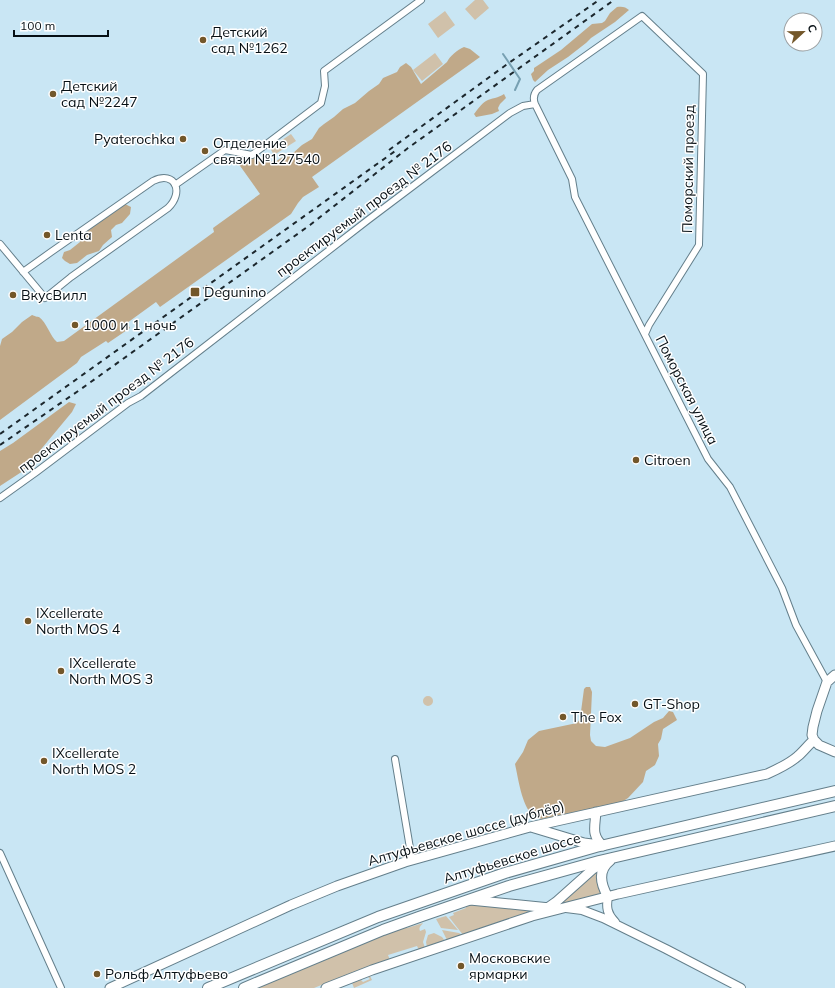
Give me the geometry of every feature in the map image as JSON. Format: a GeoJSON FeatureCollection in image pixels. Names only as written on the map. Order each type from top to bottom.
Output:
{"type":"FeatureCollection","features":[{"type":"Feature","properties":{"kind":"main road"},"geometry":{"type":"LineString","coordinates":[[835,675],[827,682],[817,711],[812,735],[814,740],[819,745],[835,752]]}},
{"type":"Feature","properties":{"kind":"main road","name":"Алтуфьевское шоссе (дублёр)"},"geometry":{"type":"LineString","coordinates":[[110,988],[291,905],[337,886],[412,860],[530,827],[767,774],[784,766],[800,755],[814,740]]}},
{"type":"Feature","properties":{"kind":"main road","name":"Алтуфьевское шоссе"},"geometry":{"type":"LineString","coordinates":[[208,988],[395,910],[505,873],[603,846],[835,791]]}},
{"type":"Feature","properties":{"kind":"main road","name":"Алтуфьевское шоссе"},"geometry":{"type":"LineString","coordinates":[[244,988],[377,932],[528,881],[613,858],[835,806]]}},
{"type":"Feature","properties":{"kind":"main road"},"geometry":{"type":"LineString","coordinates":[[596,812],[594,833],[598,841],[603,846]]}},
{"type":"Feature","properties":{"kind":"main road"},"geometry":{"type":"LineString","coordinates":[[530,827],[603,846]]}},
{"type":"Feature","properties":{"kind":"main road"},"geometry":{"type":"LineString","coordinates":[[326,988],[376,969],[538,914],[835,846]]}},
{"type":"Feature","properties":{"kind":"main road"},"geometry":{"type":"LineString","coordinates":[[608,897],[603,888],[602,874],[605,866],[613,858]]}},
{"type":"Feature","properties":{"kind":"main road"},"geometry":{"type":"LineString","coordinates":[[538,914],[548,908],[593,869],[613,858]]}},
{"type":"Feature","properties":{"kind":"main road"},"geometry":{"type":"LineString","coordinates":[[468,900],[548,908],[566,908]]}},
{"type":"Feature","properties":{"kind":"street"},"geometry":{"type":"LineString","coordinates":[[175,185],[225,150],[252,155],[321,104],[326,86],[324,71],[421,0]]}},
{"type":"Feature","properties":{"kind":"street","name":"Поморский проезд"},"geometry":{"type":"LineString","coordinates":[[535,104],[533,98],[537,90],[642,16],[703,74],[699,245],[649,325],[645,334]]}},
{"type":"Feature","properties":{"kind":"street","name":"Поморская улица"},"geometry":{"type":"LineString","coordinates":[[535,104],[572,179],[575,196],[708,459],[734,493],[782,588],[796,625],[827,682]]}},
{"type":"Feature","properties":{"kind":"street","name":"проектируемый проезд № 2176"},"geometry":{"type":"LineString","coordinates":[[0,498],[32,476],[128,403],[141,396],[368,220],[510,113],[523,106],[535,104]]}},
{"type":"Feature","properties":{"kind":"street"},"geometry":{"type":"LineString","coordinates":[[0,244],[45,298],[71,277],[172,205],[177,192],[175,185],[167,178],[153,181],[50,252],[24,272]]}},
{"type":"Feature","properties":{"kind":"street"},"geometry":{"type":"LineString","coordinates":[[395,759],[412,860]]}},
{"type":"Feature","properties":{"kind":"street"},"geometry":{"type":"LineString","coordinates":[[0,853],[61,988]]}},
{"type":"Feature","properties":{"kind":"street"},"geometry":{"type":"LineString","coordinates":[[608,897],[608,913],[618,925]]}},
{"type":"Feature","properties":{"kind":"street"},"geometry":{"type":"LineString","coordinates":[[566,908],[582,910],[603,918],[741,988]]}},
{"type":"Feature","properties":{"kind":"shaded area"},"geometry":{"type":"Polygon","coordinates":[[[475,0],[483,0],[489,8],[475,20],[465,9],[475,0]]]}},
{"type":"Feature","properties":{"kind":"shaded area"},"geometry":{"type":"Polygon","coordinates":[[[617,7],[624,7],[629,10],[568,57],[548,70],[535,82],[533,80],[531,74],[534,71],[534,68],[561,50],[592,24],[602,23],[605,21],[610,13],[617,7]]]}},
{"type":"Feature","properties":{"kind":"shaded area"},"geometry":{"type":"Polygon","coordinates":[[[445,11],[455,25],[438,38],[428,24],[445,11]]]}},
{"type":"Feature","properties":{"kind":"shaded area"},"geometry":{"type":"Polygon","coordinates":[[[464,47],[470,49],[480,57],[312,177],[319,187],[303,197],[291,214],[160,307],[156,302],[127,323],[130,328],[108,343],[106,341],[81,357],[77,363],[0,420],[0,346],[2,339],[22,322],[32,315],[39,317],[57,342],[64,341],[214,232],[213,228],[260,194],[238,163],[247,158],[257,156],[268,161],[275,162],[292,154],[312,139],[319,128],[324,124],[343,109],[355,103],[379,84],[383,78],[397,72],[400,67],[406,63],[411,67],[421,84],[447,62],[454,53],[464,47]]]}},
{"type":"Feature","properties":{"kind":"shaded area"},"geometry":{"type":"Polygon","coordinates":[[[435,53],[443,64],[422,81],[413,70],[435,53]]]}},
{"type":"Feature","properties":{"kind":"shaded area"},"geometry":{"type":"Polygon","coordinates":[[[504,94],[506,98],[500,104],[498,108],[499,111],[476,117],[474,114],[484,102],[504,94]]]}},
{"type":"Feature","properties":{"kind":"shaded area"},"geometry":{"type":"Polygon","coordinates":[[[291,134],[296,141],[274,155],[270,148],[291,134]]]}},
{"type":"Feature","properties":{"kind":"shaded area"},"geometry":{"type":"Polygon","coordinates":[[[125,204],[131,207],[130,214],[122,223],[116,225],[111,230],[112,237],[99,251],[87,255],[77,263],[70,264],[62,258],[64,252],[70,250],[80,242],[83,234],[125,204]]]}},
{"type":"Feature","properties":{"kind":"shaded area"},"geometry":{"type":"Polygon","coordinates":[[[69,402],[76,404],[72,412],[23,471],[0,486],[0,451],[69,402]]]}},
{"type":"Feature","properties":{"kind":"shaded area"},"geometry":{"type":"Polygon","coordinates":[[[586,687],[590,687],[592,692],[590,735],[591,741],[596,746],[605,747],[630,738],[654,722],[663,718],[669,711],[673,712],[677,720],[663,729],[661,739],[658,744],[659,756],[655,765],[646,771],[643,782],[628,798],[622,802],[542,819],[534,816],[529,811],[523,799],[515,764],[523,752],[528,740],[539,731],[577,723],[580,719],[584,689],[586,687]]]}},
{"type":"Feature","properties":{"kind":"shaded area"},"geometry":{"type":"Polygon","coordinates":[[[426,696],[430,696],[432,697],[432,705],[426,706],[423,703],[423,699],[426,696]]]}},
{"type":"Feature","properties":{"kind":"shaded area"},"geometry":{"type":"Polygon","coordinates":[[[598,869],[597,882],[601,894],[559,905],[598,869]]]}},
{"type":"Feature","properties":{"kind":"shaded area"},"geometry":{"type":"Polygon","coordinates":[[[470,904],[527,910],[528,912],[463,935],[449,917],[454,915],[453,913],[466,908],[465,905],[470,904]]]}},
{"type":"Feature","properties":{"kind":"shaded area"},"geometry":{"type":"Polygon","coordinates":[[[446,916],[458,930],[441,928],[436,919],[446,916]]]}},
{"type":"Feature","properties":{"kind":"shaded area"},"geometry":{"type":"Polygon","coordinates":[[[423,923],[420,927],[420,931],[425,929],[426,932],[423,942],[425,948],[419,950],[417,946],[388,955],[390,960],[314,988],[253,988],[406,925],[407,928],[423,923]]]}},
{"type":"Feature","properties":{"kind":"shaded area"},"geometry":{"type":"Polygon","coordinates":[[[442,930],[459,933],[462,935],[447,940],[442,930]]]}},
{"type":"Feature","properties":{"kind":"shaded area"},"geometry":{"type":"Polygon","coordinates":[[[434,933],[442,937],[445,941],[427,947],[426,942],[428,935],[434,933]]]}},
{"type":"Feature","properties":{"kind":"shaded area"},"geometry":{"type":"Polygon","coordinates":[[[370,976],[372,980],[354,988],[352,983],[361,980],[363,982],[370,979],[368,977],[370,976]]]}},
{"type":"Feature","properties":{"kind":"waterway"},"geometry":{"type":"LineString","coordinates":[[503,54],[520,79],[515,90]]}},
{"type":"Feature","properties":{"kind":"railway"},"geometry":{"type":"LineString","coordinates":[[389,150],[599,0]]}},
{"type":"Feature","properties":{"kind":"railway"},"geometry":{"type":"LineString","coordinates":[[0,445],[81,389],[310,225],[408,148],[614,0]]}},
{"type":"Feature","properties":{"kind":"railway"},"geometry":{"type":"LineString","coordinates":[[0,434],[398,149]]}},
{"type":"Feature","properties":{"kind":"place","name":"Детский сад №1262"},"geometry":{"type":"Point","coordinates":[203,40]}},
{"type":"Feature","properties":{"kind":"place","name":"Детский сад №2247"},"geometry":{"type":"Point","coordinates":[53,94]}},
{"type":"Feature","properties":{"kind":"place","name":"Pyaterochka"},"geometry":{"type":"Point","coordinates":[183,139]}},
{"type":"Feature","properties":{"kind":"place","name":"Отделение связи №127540"},"geometry":{"type":"Point","coordinates":[205,151]}},
{"type":"Feature","properties":{"kind":"place","name":"Lenta"},"geometry":{"type":"Point","coordinates":[47,235]}},
{"type":"Feature","properties":{"kind":"place","name":"Degunino"},"geometry":{"type":"Point","coordinates":[195,292]}},
{"type":"Feature","properties":{"kind":"place","name":"ВкусВилл"},"geometry":{"type":"Point","coordinates":[13,295]}},
{"type":"Feature","properties":{"kind":"place","name":"1000 и 1 ночь"},"geometry":{"type":"Point","coordinates":[75,325]}},
{"type":"Feature","properties":{"kind":"place","name":"Citroen"},"geometry":{"type":"Point","coordinates":[636,460]}},
{"type":"Feature","properties":{"kind":"place","name":"IXcellerate North MOS 4"},"geometry":{"type":"Point","coordinates":[28,621]}},
{"type":"Feature","properties":{"kind":"place","name":"IXcellerate North MOS 3"},"geometry":{"type":"Point","coordinates":[61,671]}},
{"type":"Feature","properties":{"kind":"place","name":"GT-Shop"},"geometry":{"type":"Point","coordinates":[635,704]}},
{"type":"Feature","properties":{"kind":"place","name":"The Fox"},"geometry":{"type":"Point","coordinates":[563,717]}},
{"type":"Feature","properties":{"kind":"place","name":"IXcellerate North MOS 2"},"geometry":{"type":"Point","coordinates":[44,761]}},
{"type":"Feature","properties":{"kind":"place","name":"Московские ярмарки"},"geometry":{"type":"Point","coordinates":[461,966]}},
{"type":"Feature","properties":{"kind":"place","name":"Рольф Алтуфьево"},"geometry":{"type":"Point","coordinates":[97,974]}}]}
